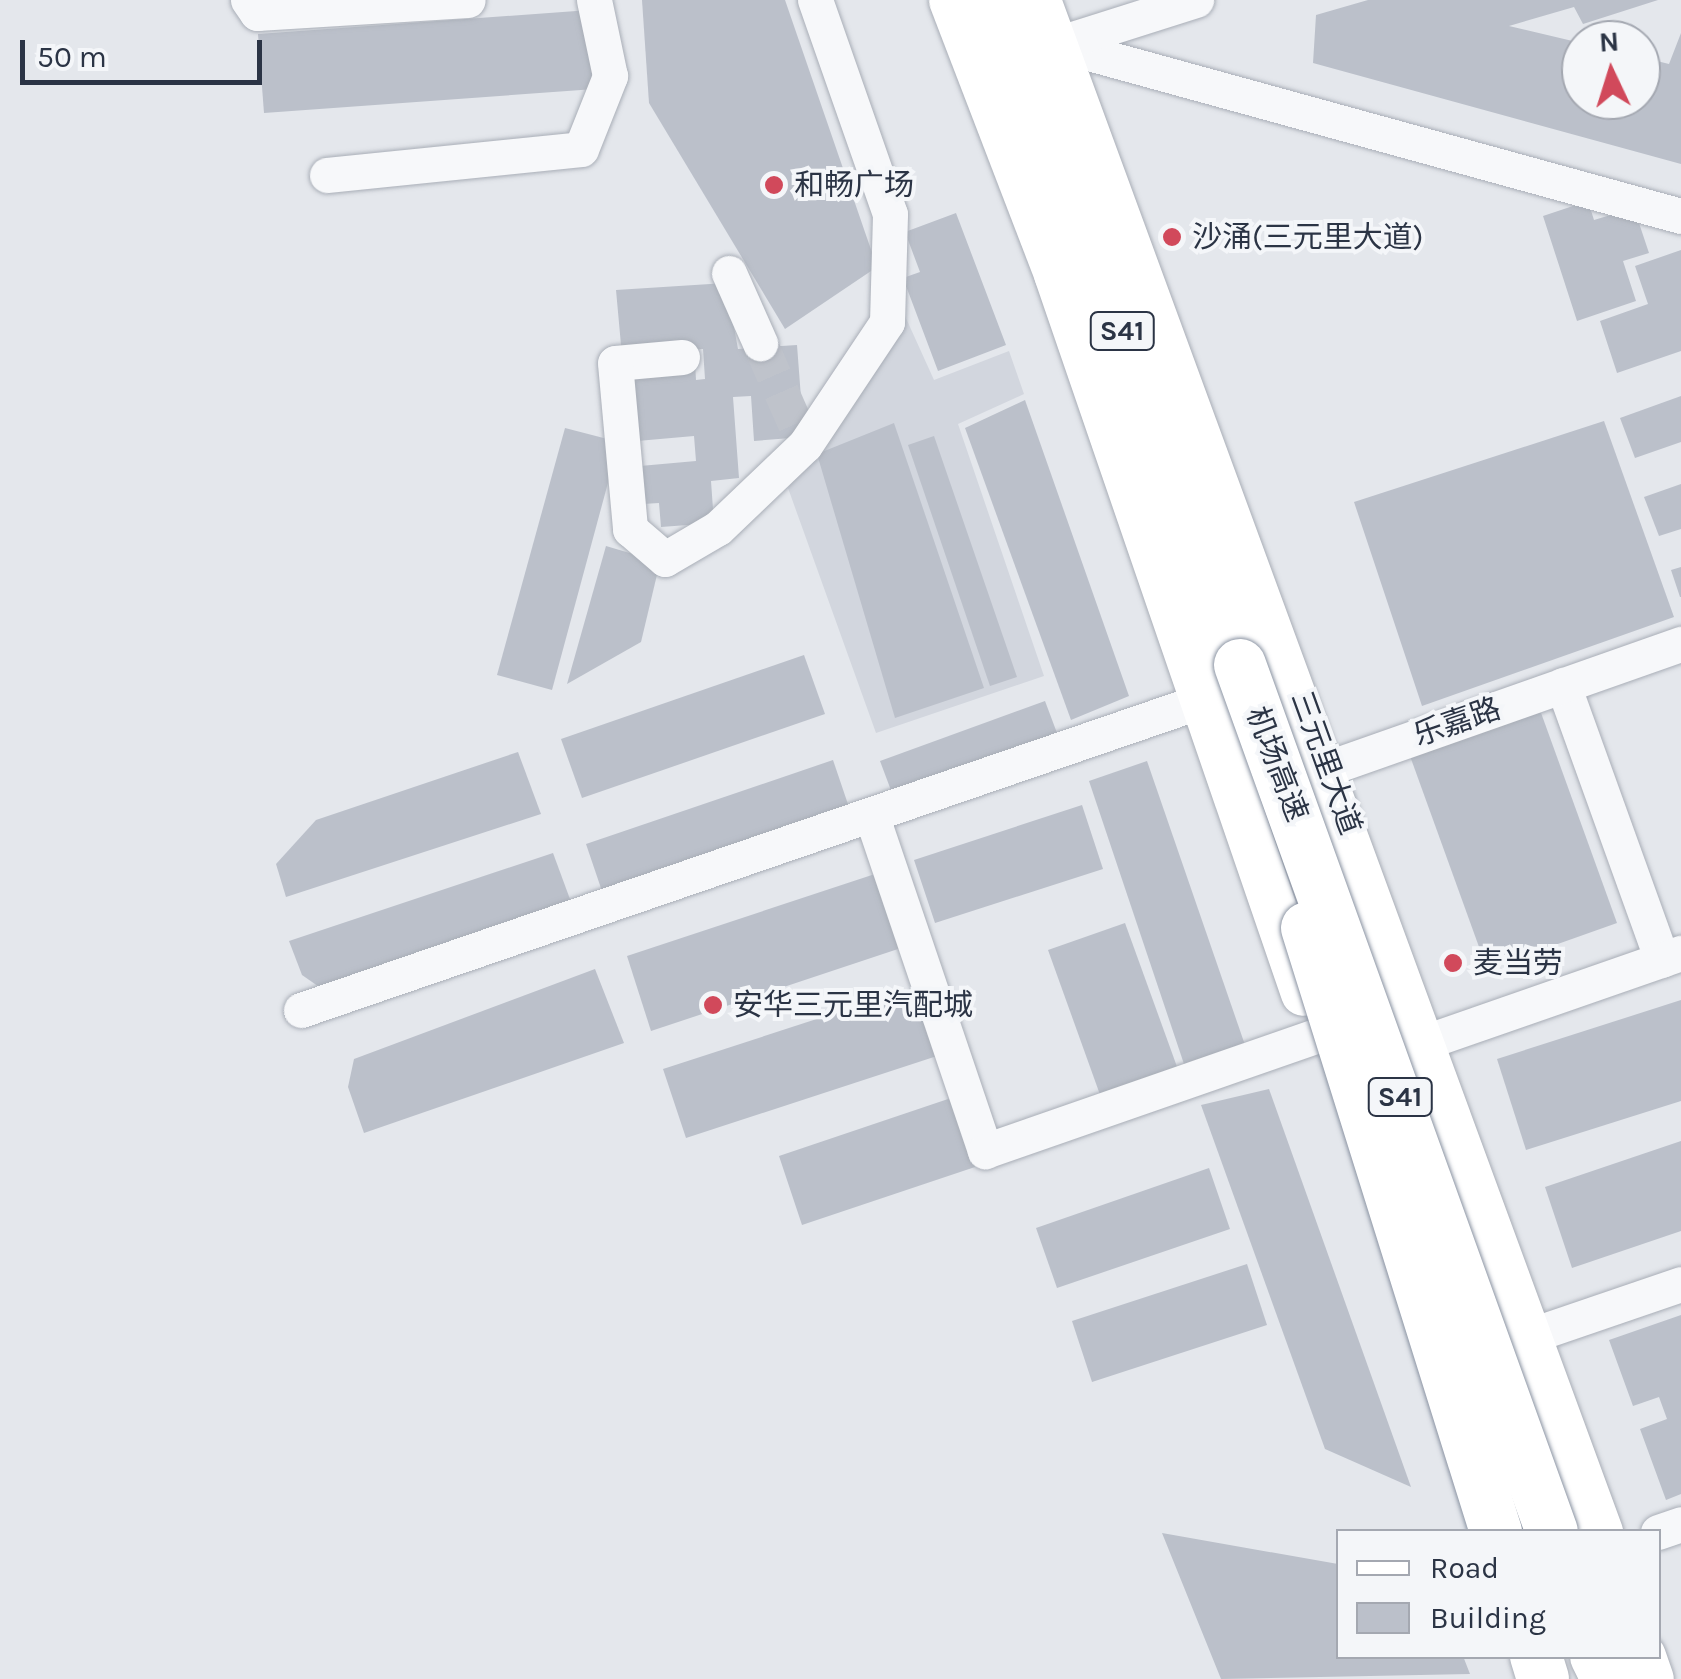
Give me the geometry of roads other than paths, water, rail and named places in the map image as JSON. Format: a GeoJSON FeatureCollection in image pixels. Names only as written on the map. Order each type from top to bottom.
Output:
{"type":"FeatureCollection","features":[{"type":"Feature","properties":{"kind":"highway","name":"机场高速"},"geometry":{"type":"LineString","coordinates":[[995,0],[1262,658],[1551,1529]]}},
{"type":"Feature","properties":{"kind":"highway"},"geometry":{"type":"LineString","coordinates":[[1262,658],[1333,1028],[1495,1529]]}},
{"type":"Feature","properties":{"kind":"main road"},"geometry":{"type":"LineString","coordinates":[[952,0],[1096,386],[1233,802],[1508,1529]]}},
{"type":"Feature","properties":{"kind":"main road","name":"三元里大道"},"geometry":{"type":"LineString","coordinates":[[1038,0],[1262,658],[1327,768],[1428,1041],[1599,1529]]}},
{"type":"Feature","properties":{"kind":"street"},"geometry":{"type":"LineString","coordinates":[[248,0],[256,13],[468,0]]}},
{"type":"Feature","properties":{"kind":"street"},"geometry":{"type":"LineString","coordinates":[[327,175],[581,149],[610,76],[594,0]]}},
{"type":"Feature","properties":{"kind":"street"},"geometry":{"type":"LineString","coordinates":[[682,357],[616,362],[630,528],[665,559],[718,528],[805,445],[887,322],[890,214],[815,0]]}},
{"type":"Feature","properties":{"kind":"street"},"geometry":{"type":"LineString","coordinates":[[1056,44],[1196,0]]}},
{"type":"Feature","properties":{"kind":"street"},"geometry":{"type":"LineString","coordinates":[[1056,44],[1681,216]]}},
{"type":"Feature","properties":{"kind":"street"},"geometry":{"type":"LineString","coordinates":[[729,273],[760,343]]}},
{"type":"Feature","properties":{"kind":"street","name":"乐嘉路"},"geometry":{"type":"LineString","coordinates":[[1233,802],[1681,644]]}},
{"type":"Feature","properties":{"kind":"street"},"geometry":{"type":"LineString","coordinates":[[302,1010],[872,817],[1196,696],[1209,703],[1261,694],[1262,658]]}},
{"type":"Feature","properties":{"kind":"street"},"geometry":{"type":"LineString","coordinates":[[1428,1041],[1672,957],[1563,685]]}},
{"type":"Feature","properties":{"kind":"street"},"geometry":{"type":"LineString","coordinates":[[872,817],[985,1151],[1318,1034]]}},
{"type":"Feature","properties":{"kind":"street"},"geometry":{"type":"LineString","coordinates":[[1532,1335],[1681,1284]]}},
{"type":"Feature","properties":{"kind":"tunnel"},"geometry":{"type":"LineString","coordinates":[[760,343],[805,445]]}},
{"type":"Feature","properties":{"kind":"place","name":"和畅广场"},"geometry":{"type":"Point","coordinates":[774,185]}},
{"type":"Feature","properties":{"kind":"place","name":"沙涌(三元里大道)"},"geometry":{"type":"Point","coordinates":[1172,237]}},
{"type":"Feature","properties":{"kind":"place","name":"麦当劳"},"geometry":{"type":"Point","coordinates":[1453,963]}},
{"type":"Feature","properties":{"kind":"place","name":"安华三元里汽配城"},"geometry":{"type":"Point","coordinates":[713,1005]}}]}
